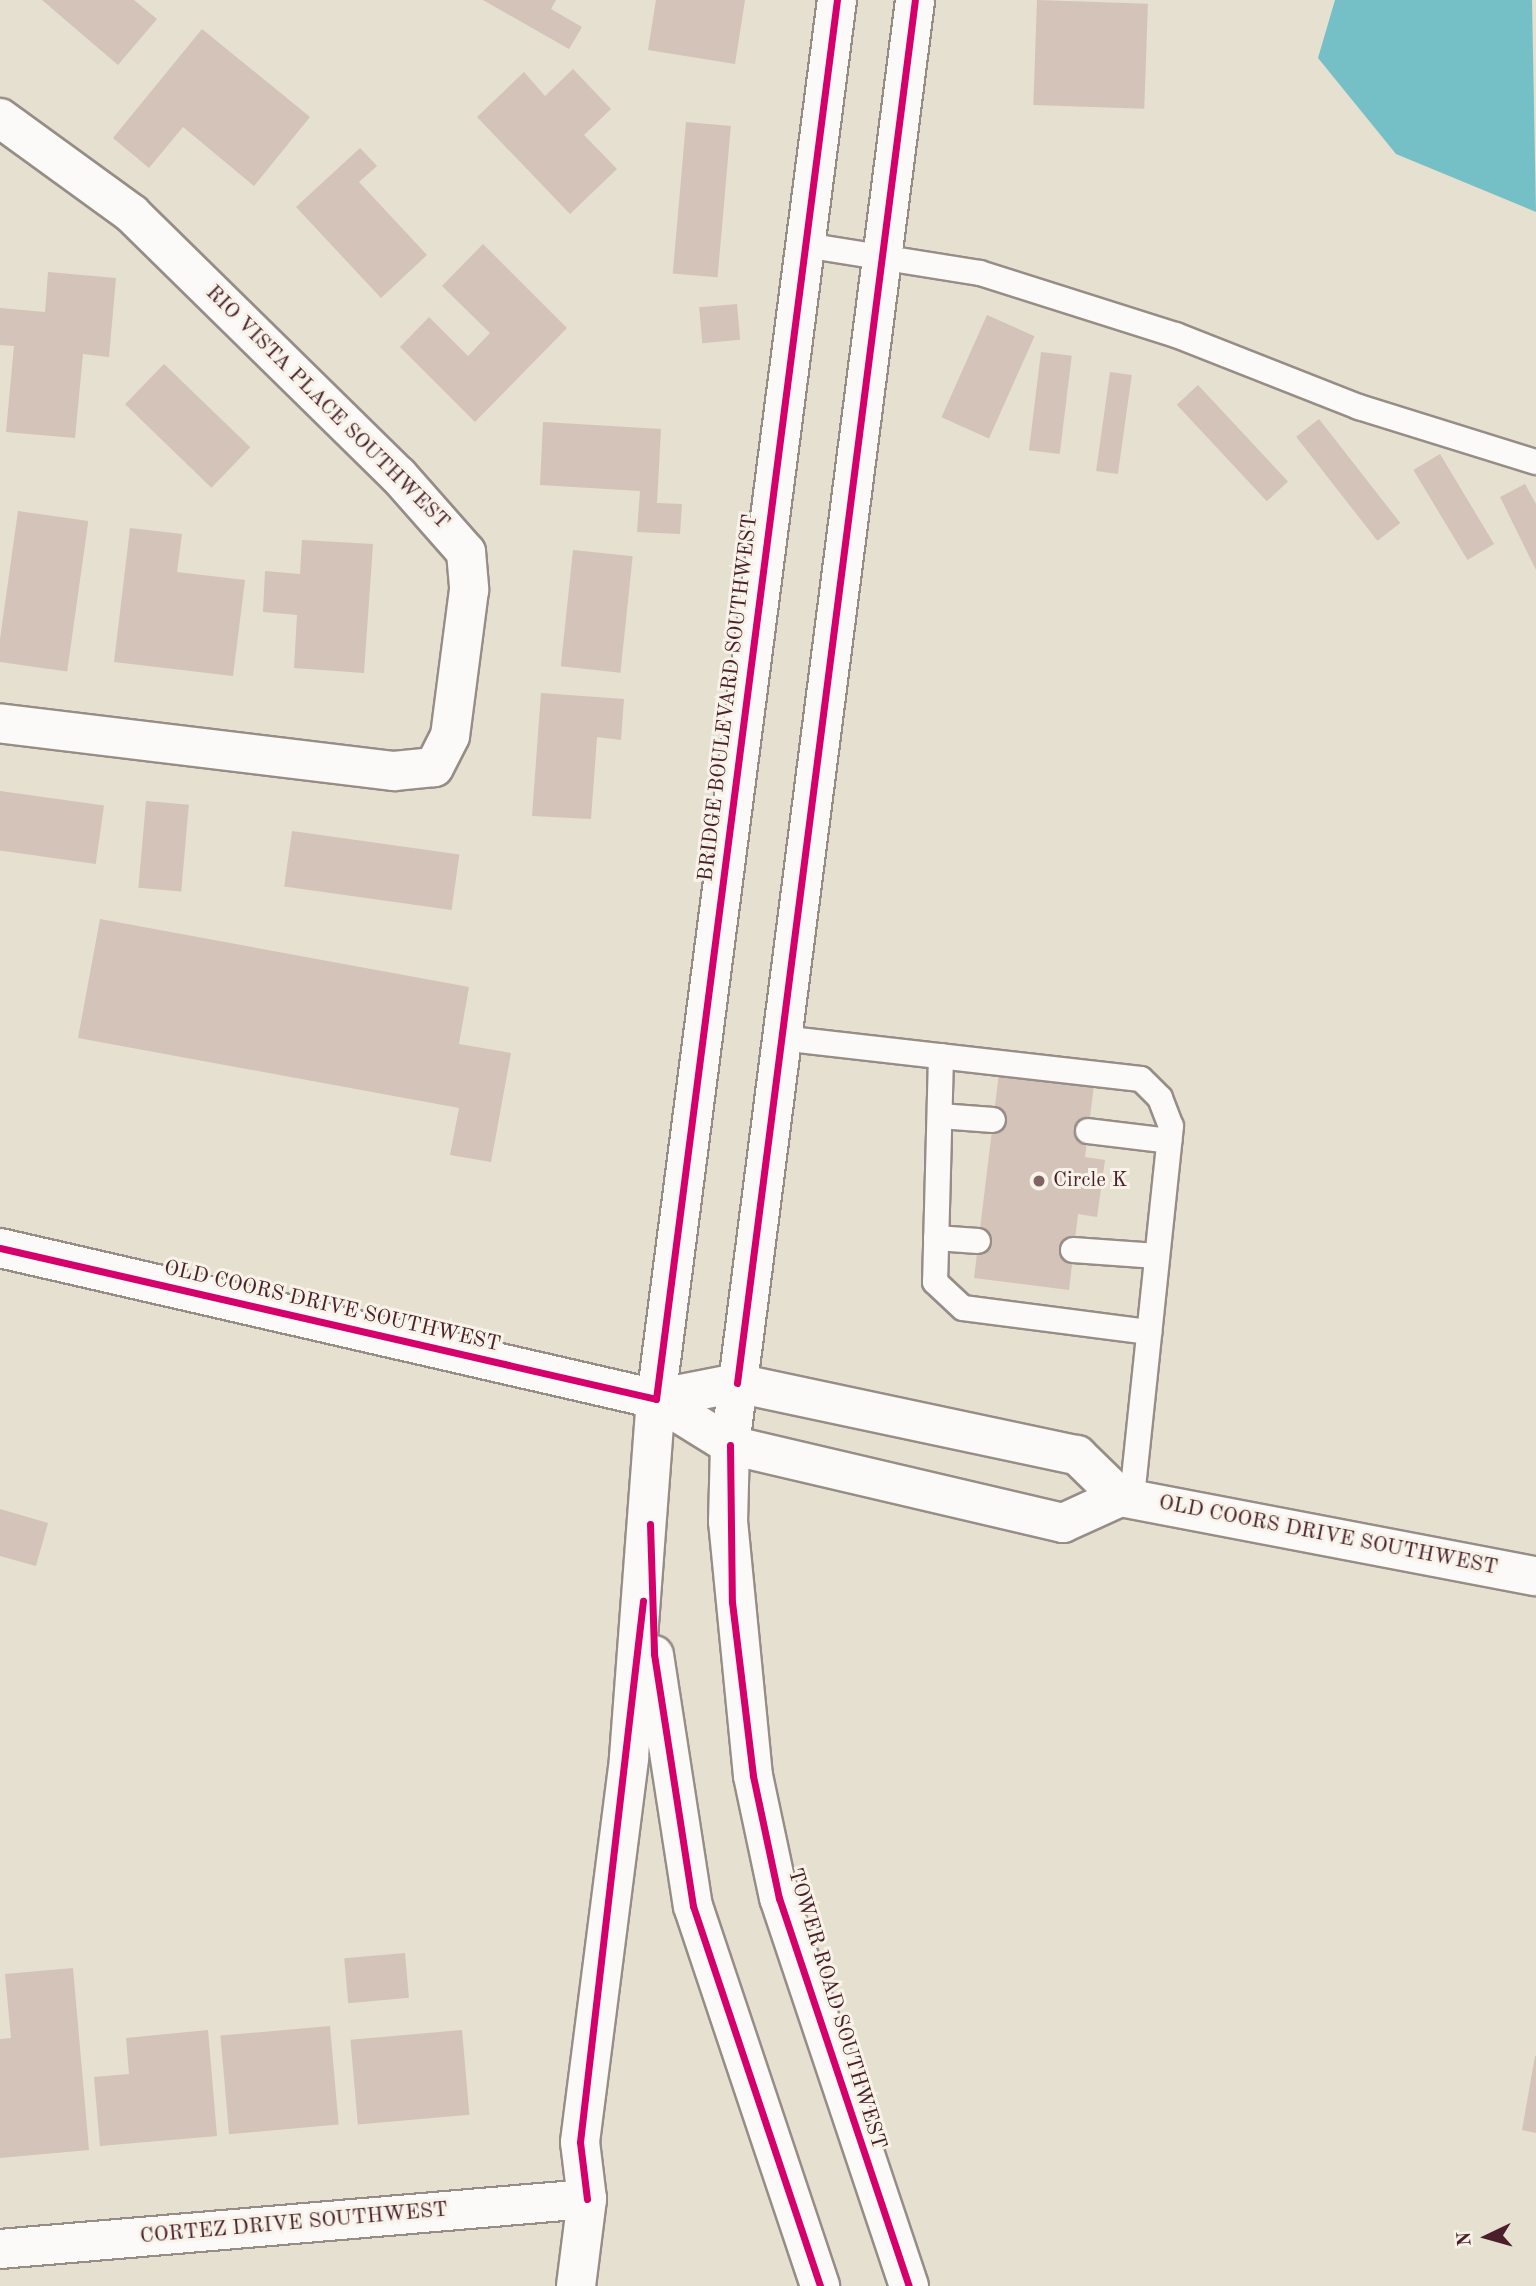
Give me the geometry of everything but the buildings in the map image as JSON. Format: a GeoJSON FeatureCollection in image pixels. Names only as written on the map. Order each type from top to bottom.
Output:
{"type":"FeatureCollection","features":[{"type":"Feature","properties":{"kind":"main road","name":"BRIDGE BOULEVARD SOUTHWEST"},"geometry":{"type":"LineString","coordinates":[[650,1524],[656,1399],[837,0]]}},
{"type":"Feature","properties":{"kind":"main road"},"geometry":{"type":"LineString","coordinates":[[730,1444],[915,0]]}},
{"type":"Feature","properties":{"kind":"main road","name":"RIO VISTA PLACE SOUTHWEST"},"geometry":{"type":"LineString","coordinates":[[0,118],[132,215],[398,475],[466,552],[469,590],[450,736],[434,767],[394,771],[0,723]]}},
{"type":"Feature","properties":{"kind":"main road","name":"OLD COORS DRIVE SOUTHWEST"},"geometry":{"type":"LineString","coordinates":[[0,1248],[656,1399],[730,1444],[1063,1522],[1126,1498]]}},
{"type":"Feature","properties":{"kind":"main road","name":"OLD COORS DRIVE SOUTHWEST"},"geometry":{"type":"LineString","coordinates":[[656,1399],[737,1383],[1077,1455],[1126,1498],[1536,1576]]}},
{"type":"Feature","properties":{"kind":"main road","name":"TOWER ROAD SOUTHWEST"},"geometry":{"type":"LineString","coordinates":[[730,1444],[732,1602],[753,1776],[779,1898],[909,2286]]}},
{"type":"Feature","properties":{"kind":"main road"},"geometry":{"type":"LineString","coordinates":[[576,2286],[587,2199],[580,2142],[629,1757],[650,1524]]}},
{"type":"Feature","properties":{"kind":"main road"},"geometry":{"type":"LineString","coordinates":[[650,1524],[654,1654],[693,1906],[820,2286]]}},
{"type":"Feature","properties":{"kind":"main road","name":"CORTEZ DRIVE SOUTHWEST"},"geometry":{"type":"LineString","coordinates":[[0,2249],[587,2199]]}},
{"type":"Feature","properties":{"kind":"lane"},"geometry":{"type":"LineString","coordinates":[[805,245],[883,255],[980,273],[1176,335],[1359,407],[1536,462]]}},
{"type":"Feature","properties":{"kind":"lane"},"geometry":{"type":"LineString","coordinates":[[781,1038],[1141,1079],[1160,1098],[1169,1141],[1150,1332],[1126,1498]]}},
{"type":"Feature","properties":{"kind":"lane"},"geometry":{"type":"LineString","coordinates":[[941,1056],[935,1282],[963,1308],[1150,1332]]}},
{"type":"Feature","properties":{"kind":"lane"},"geometry":{"type":"LineString","coordinates":[[940,1116],[993,1120]]}},
{"type":"Feature","properties":{"kind":"lane"},"geometry":{"type":"LineString","coordinates":[[1088,1131],[1169,1141]]}},
{"type":"Feature","properties":{"kind":"lane"},"geometry":{"type":"LineString","coordinates":[[936,1238],[978,1241]]}},
{"type":"Feature","properties":{"kind":"lane"},"geometry":{"type":"LineString","coordinates":[[1073,1250],[1157,1256]]}},
{"type":"Feature","properties":{"kind":"water"},"geometry":{"type":"Polygon","coordinates":[[[1335,0],[1532,0],[1536,212],[1396,154],[1318,58],[1335,0]]]}},
{"type":"Feature","properties":{"kind":"cycle path"},"geometry":{"type":"LineString","coordinates":[[0,1248],[656,1399],[837,0]]}},
{"type":"Feature","properties":{"kind":"cycle path"},"geometry":{"type":"LineString","coordinates":[[737,1383],[915,0]]}},
{"type":"Feature","properties":{"kind":"cycle path"},"geometry":{"type":"LineString","coordinates":[[730,1445],[732,1602],[753,1776],[779,1898],[909,2286]]}},
{"type":"Feature","properties":{"kind":"cycle path"},"geometry":{"type":"LineString","coordinates":[[650,1524],[654,1654],[693,1906],[820,2286]]}},
{"type":"Feature","properties":{"kind":"cycle path"},"geometry":{"type":"LineString","coordinates":[[587,2199],[580,2142],[643,1601]]}},
{"type":"Feature","properties":{"kind":"place","name":"Circle K"},"geometry":{"type":"Point","coordinates":[1039,1181]}}]}
